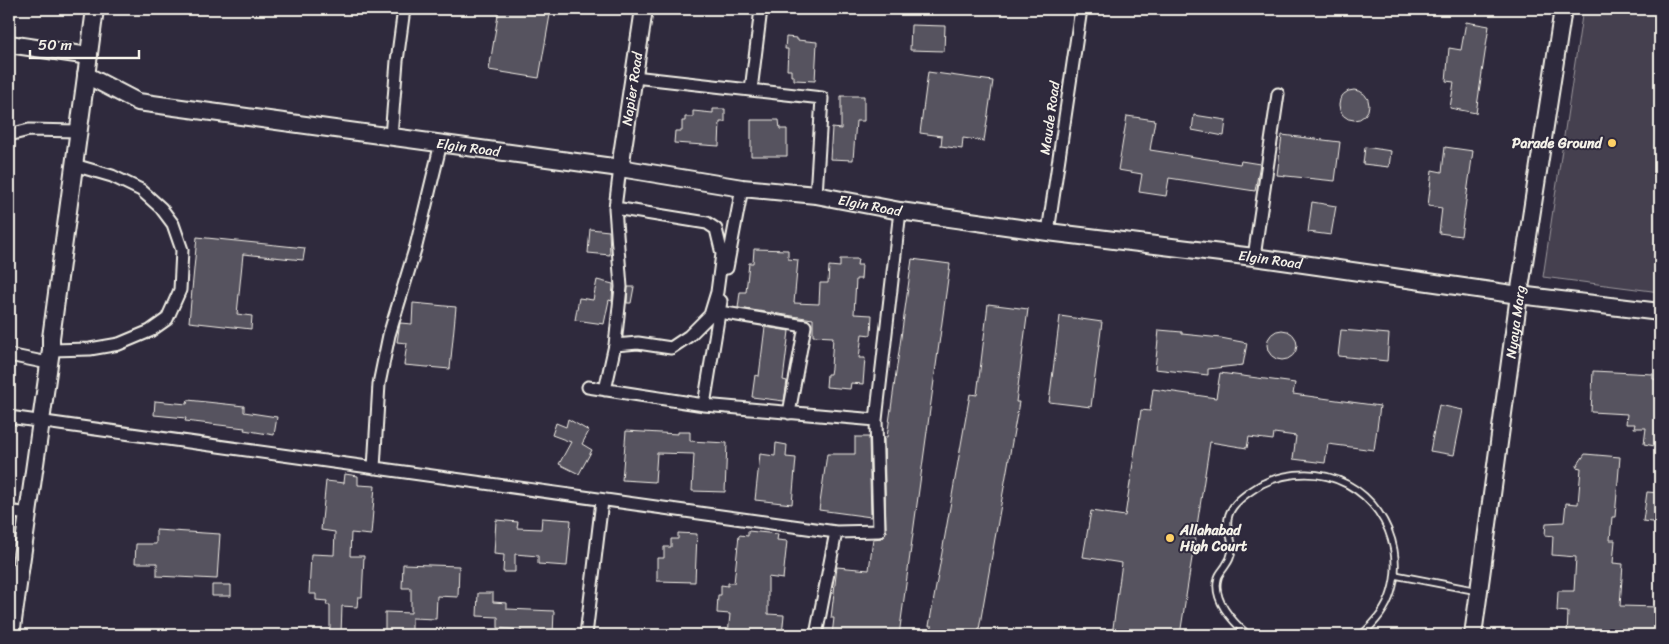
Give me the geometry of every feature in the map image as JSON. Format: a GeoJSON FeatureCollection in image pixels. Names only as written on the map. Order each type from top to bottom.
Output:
{"type":"FeatureCollection","features":[{"type":"Feature","properties":{"kind":"street"},"geometry":{"type":"LineString","coordinates":[[11,635],[95,9]]}},
{"type":"Feature","properties":{"kind":"street"},"geometry":{"type":"LineString","coordinates":[[391,137],[397,61],[404,9]]}},
{"type":"Feature","properties":{"kind":"street","name":"Napier Road"},"geometry":{"type":"LineString","coordinates":[[620,168],[644,9]]}},
{"type":"Feature","properties":{"kind":"street"},"geometry":{"type":"LineString","coordinates":[[751,90],[761,9]]}},
{"type":"Feature","properties":{"kind":"street","name":"Maude Road"},"geometry":{"type":"LineString","coordinates":[[1048,232],[1081,9]]}},
{"type":"Feature","properties":{"kind":"street","name":"Nyaya Marg"},"geometry":{"type":"LineString","coordinates":[[1473,635],[1559,9]]}},
{"type":"Feature","properties":{"kind":"street"},"geometry":{"type":"LineString","coordinates":[[9,44],[89,56]]}},
{"type":"Feature","properties":{"kind":"street","name":"Elgin Road"},"geometry":{"type":"LineString","coordinates":[[86,74],[138,102],[620,168],[742,188],[816,195],[900,211],[1048,232],[1254,257],[1519,295],[1660,312]]}},
{"type":"Feature","properties":{"kind":"street"},"geometry":{"type":"LineString","coordinates":[[634,77],[822,98],[816,195]]}},
{"type":"Feature","properties":{"kind":"street"},"geometry":{"type":"LineString","coordinates":[[1254,257],[1278,94]]}},
{"type":"Feature","properties":{"kind":"street"},"geometry":{"type":"LineString","coordinates":[[9,135],[29,130],[78,131]]}},
{"type":"Feature","properties":{"kind":"street"},"geometry":{"type":"LineString","coordinates":[[374,468],[379,384],[389,335],[416,246],[441,143]]}},
{"type":"Feature","properties":{"kind":"street"},"geometry":{"type":"LineString","coordinates":[[9,355],[49,357],[119,344],[150,332],[167,319],[180,290],[182,250],[173,224],[161,208],[141,190],[112,176],[74,165]]}},
{"type":"Feature","properties":{"kind":"street"},"geometry":{"type":"LineString","coordinates":[[605,390],[615,345],[621,287],[614,208],[620,168]]}},
{"type":"Feature","properties":{"kind":"street"},"geometry":{"type":"LineString","coordinates":[[704,406],[742,188]]}},
{"type":"Feature","properties":{"kind":"street"},"geometry":{"type":"LineString","coordinates":[[614,208],[708,223],[716,229],[722,254],[717,292],[710,315],[689,336],[671,348],[638,343],[615,345]]}},
{"type":"Feature","properties":{"kind":"street"},"geometry":{"type":"LineString","coordinates":[[9,416],[602,501],[836,532],[879,532],[876,420],[900,211]]}},
{"type":"Feature","properties":{"kind":"street"},"geometry":{"type":"LineString","coordinates":[[719,312],[805,326],[789,413]]}},
{"type":"Feature","properties":{"kind":"street"},"geometry":{"type":"LineString","coordinates":[[588,387],[704,406],[876,420]]}},
{"type":"Feature","properties":{"kind":"street"},"geometry":{"type":"LineString","coordinates":[[586,635],[602,501]]}},
{"type":"Feature","properties":{"kind":"street"},"geometry":{"type":"LineString","coordinates":[[9,510],[27,514]]}},
{"type":"Feature","properties":{"kind":"street"},"geometry":{"type":"LineString","coordinates":[[816,635],[836,532]]}},
{"type":"Feature","properties":{"kind":"lane"},"geometry":{"type":"LineString","coordinates":[[1248,635],[1236,624],[1225,609],[1217,592],[1218,577],[1228,563],[1233,548],[1228,534],[1228,518],[1233,507],[1250,491],[1271,480],[1293,474],[1317,474],[1340,480],[1360,492],[1377,509],[1389,529],[1395,552],[1395,576],[1391,594],[1383,611],[1361,635]]}},
{"type":"Feature","properties":{"kind":"lane"},"geometry":{"type":"LineString","coordinates":[[1395,576],[1480,592]]}},
{"type":"Feature","properties":{"kind":"shaded area","name":"Parade Ground"},"geometry":{"type":"Polygon","coordinates":[[[1583,9],[1660,9],[1660,292],[1543,277],[1583,9]]]}},
{"type":"Feature","properties":{"kind":"building"},"geometry":{"type":"Polygon","coordinates":[[[499,9],[551,9],[539,78],[489,70],[499,9]]]}},
{"type":"Feature","properties":{"kind":"building"},"geometry":{"type":"Polygon","coordinates":[[[1466,22],[1489,26],[1476,113],[1450,108],[1454,82],[1446,81],[1449,48],[1461,50],[1466,22]]]}},
{"type":"Feature","properties":{"kind":"building"},"geometry":{"type":"Polygon","coordinates":[[[911,25],[945,26],[944,51],[910,50],[911,25]]]}},
{"type":"Feature","properties":{"kind":"building"},"geometry":{"type":"Polygon","coordinates":[[[786,37],[817,42],[815,81],[794,80],[794,76],[791,76],[791,70],[787,70],[788,49],[785,49],[786,37]]]}},
{"type":"Feature","properties":{"kind":"building"},"geometry":{"type":"Polygon","coordinates":[[[928,72],[993,81],[984,141],[963,138],[962,149],[941,146],[942,136],[920,133],[928,72]]]}},
{"type":"Feature","properties":{"kind":"building"},"geometry":{"type":"Polygon","coordinates":[[[1354,90],[1365,94],[1369,105],[1365,116],[1354,120],[1343,116],[1339,105],[1343,94],[1354,90]]]}},
{"type":"Feature","properties":{"kind":"building"},"geometry":{"type":"Polygon","coordinates":[[[841,96],[864,96],[864,121],[856,121],[853,160],[830,159],[832,128],[841,129],[841,96]]]}},
{"type":"Feature","properties":{"kind":"building"},"geometry":{"type":"Polygon","coordinates":[[[713,109],[725,109],[725,122],[720,122],[719,146],[674,143],[675,131],[682,131],[682,121],[685,121],[685,117],[693,117],[693,111],[713,113],[713,109]]]}},
{"type":"Feature","properties":{"kind":"building"},"geometry":{"type":"Polygon","coordinates":[[[1194,115],[1226,120],[1224,136],[1192,130],[1194,115]]]}},
{"type":"Feature","properties":{"kind":"building"},"geometry":{"type":"Polygon","coordinates":[[[1127,116],[1155,120],[1150,150],[1240,164],[1241,161],[1260,164],[1255,191],[1169,178],[1166,196],[1139,192],[1142,174],[1118,170],[1127,116]]]}},
{"type":"Feature","properties":{"kind":"building"},"geometry":{"type":"Polygon","coordinates":[[[751,120],[779,120],[780,129],[787,129],[787,156],[751,156],[751,120]]]}},
{"type":"Feature","properties":{"kind":"building"},"geometry":{"type":"Polygon","coordinates":[[[1282,135],[1340,142],[1335,181],[1277,175],[1282,135]]]}},
{"type":"Feature","properties":{"kind":"building"},"geometry":{"type":"Polygon","coordinates":[[[1365,147],[1391,151],[1389,167],[1363,164],[1365,147]]]}},
{"type":"Feature","properties":{"kind":"building"},"geometry":{"type":"Polygon","coordinates":[[[1445,147],[1473,151],[1461,236],[1439,233],[1442,208],[1428,206],[1432,170],[1442,172],[1445,147]]]}},
{"type":"Feature","properties":{"kind":"building"},"geometry":{"type":"Polygon","coordinates":[[[1312,202],[1336,206],[1331,235],[1308,232],[1312,202]]]}},
{"type":"Feature","properties":{"kind":"building"},"geometry":{"type":"Polygon","coordinates":[[[590,229],[609,231],[610,255],[588,253],[590,229]]]}},
{"type":"Feature","properties":{"kind":"building"},"geometry":{"type":"Polygon","coordinates":[[[197,237],[305,248],[303,260],[243,254],[237,314],[252,316],[251,329],[189,322],[197,237]]]}},
{"type":"Feature","properties":{"kind":"building"},"geometry":{"type":"Polygon","coordinates":[[[754,249],[788,250],[788,259],[798,260],[794,303],[819,304],[820,283],[828,283],[829,266],[840,267],[840,259],[858,259],[857,265],[862,265],[861,279],[856,279],[854,314],[872,315],[871,335],[862,334],[859,358],[865,358],[863,384],[851,383],[850,389],[826,387],[827,374],[830,374],[831,368],[833,337],[813,336],[813,319],[738,308],[740,292],[746,292],[749,263],[753,263],[754,249]]]}},
{"type":"Feature","properties":{"kind":"building"},"geometry":{"type":"Polygon","coordinates":[[[912,259],[950,264],[899,635],[832,635],[834,618],[831,618],[837,567],[869,570],[873,539],[882,538],[886,531],[884,437],[887,437],[912,259]]]}},
{"type":"Feature","properties":{"kind":"building"},"geometry":{"type":"Polygon","coordinates":[[[597,280],[613,284],[612,301],[609,300],[604,324],[575,320],[579,298],[593,300],[597,280]]]}},
{"type":"Feature","properties":{"kind":"building"},"geometry":{"type":"Polygon","coordinates":[[[628,287],[634,287],[631,303],[627,303],[628,287]]]}},
{"type":"Feature","properties":{"kind":"building"},"geometry":{"type":"Polygon","coordinates":[[[413,303],[456,307],[450,369],[404,365],[407,343],[397,342],[400,323],[412,324],[413,303]]]}},
{"type":"Feature","properties":{"kind":"building"},"geometry":{"type":"Polygon","coordinates":[[[988,304],[1028,309],[1016,402],[1019,402],[978,635],[931,635],[932,626],[929,626],[970,394],[977,395],[988,304]]]}},
{"type":"Feature","properties":{"kind":"building"},"geometry":{"type":"Polygon","coordinates":[[[1060,316],[1102,322],[1091,407],[1049,402],[1060,316]]]}},
{"type":"Feature","properties":{"kind":"building"},"geometry":{"type":"Polygon","coordinates":[[[765,327],[789,331],[783,380],[787,381],[784,401],[752,397],[755,375],[759,376],[765,327]]]}},
{"type":"Feature","properties":{"kind":"building"},"geometry":{"type":"Polygon","coordinates":[[[1159,330],[1247,343],[1243,365],[1208,369],[1208,375],[1155,369],[1159,330]]]}},
{"type":"Feature","properties":{"kind":"building"},"geometry":{"type":"Polygon","coordinates":[[[1282,330],[1288,331],[1296,339],[1296,351],[1288,359],[1282,360],[1276,359],[1268,351],[1267,345],[1268,339],[1276,331],[1282,330]]]}},
{"type":"Feature","properties":{"kind":"building"},"geometry":{"type":"Polygon","coordinates":[[[1341,330],[1389,334],[1387,361],[1338,356],[1341,330]]]}},
{"type":"Feature","properties":{"kind":"building"},"geometry":{"type":"Polygon","coordinates":[[[1593,371],[1653,374],[1653,379],[1660,380],[1660,447],[1644,444],[1646,428],[1634,428],[1635,424],[1626,424],[1627,414],[1591,412],[1593,371]]]}},
{"type":"Feature","properties":{"kind":"building"},"geometry":{"type":"Polygon","coordinates":[[[1220,373],[1295,383],[1293,394],[1380,406],[1374,450],[1328,444],[1325,463],[1293,459],[1296,436],[1274,433],[1273,440],[1249,437],[1247,448],[1210,442],[1180,635],[1112,635],[1122,563],[1083,557],[1091,511],[1125,516],[1141,410],[1150,411],[1153,389],[1216,398],[1220,373]]]}},
{"type":"Feature","properties":{"kind":"building"},"geometry":{"type":"Polygon","coordinates":[[[188,400],[244,406],[244,412],[277,417],[274,435],[244,430],[245,428],[185,421],[186,418],[154,415],[155,401],[187,404],[188,400]]]}},
{"type":"Feature","properties":{"kind":"building"},"geometry":{"type":"Polygon","coordinates":[[[1439,405],[1463,410],[1454,455],[1430,451],[1439,405]]]}},
{"type":"Feature","properties":{"kind":"building"},"geometry":{"type":"Polygon","coordinates":[[[568,419],[589,431],[582,444],[592,450],[579,474],[559,464],[571,442],[552,435],[556,423],[566,427],[568,419]]]}},
{"type":"Feature","properties":{"kind":"building"},"geometry":{"type":"Polygon","coordinates":[[[626,431],[678,434],[678,432],[690,432],[690,441],[727,443],[725,492],[692,491],[694,454],[657,453],[655,482],[622,480],[626,431]]]}},
{"type":"Feature","properties":{"kind":"building"},"geometry":{"type":"Polygon","coordinates":[[[855,437],[869,437],[871,517],[819,510],[827,454],[855,454],[855,437]]]}},
{"type":"Feature","properties":{"kind":"building"},"geometry":{"type":"Polygon","coordinates":[[[776,443],[787,445],[786,457],[796,458],[792,504],[755,500],[760,454],[775,456],[776,443]]]}},
{"type":"Feature","properties":{"kind":"building"},"geometry":{"type":"Polygon","coordinates":[[[1585,454],[1620,457],[1615,517],[1612,517],[1610,540],[1615,540],[1613,563],[1623,564],[1620,606],[1660,607],[1660,621],[1656,621],[1656,635],[1567,635],[1568,612],[1557,611],[1558,591],[1574,591],[1576,557],[1552,555],[1553,536],[1545,535],[1546,523],[1564,522],[1566,503],[1578,504],[1581,468],[1576,467],[1585,454]]]}},
{"type":"Feature","properties":{"kind":"building"},"geometry":{"type":"Polygon","coordinates":[[[345,474],[358,476],[358,485],[375,486],[371,535],[351,533],[350,556],[364,556],[362,597],[358,597],[357,607],[342,606],[341,634],[330,633],[330,605],[326,605],[327,601],[316,600],[316,594],[309,594],[311,554],[334,555],[335,532],[321,530],[326,481],[344,483],[345,474]]]}},
{"type":"Feature","properties":{"kind":"building"},"geometry":{"type":"Polygon","coordinates":[[[1647,492],[1660,493],[1660,523],[1643,521],[1647,492]]]}},
{"type":"Feature","properties":{"kind":"building"},"geometry":{"type":"Polygon","coordinates":[[[542,518],[571,520],[567,566],[538,564],[538,556],[515,554],[515,572],[503,572],[504,555],[494,554],[496,520],[518,522],[517,528],[541,529],[542,518]]]}},
{"type":"Feature","properties":{"kind":"building"},"geometry":{"type":"Polygon","coordinates":[[[156,530],[220,534],[217,579],[157,576],[157,563],[135,563],[136,544],[156,544],[156,530]]]}},
{"type":"Feature","properties":{"kind":"building"},"geometry":{"type":"Polygon","coordinates":[[[748,531],[778,534],[777,540],[787,541],[783,579],[768,577],[768,614],[784,615],[782,635],[728,635],[730,614],[717,613],[718,595],[721,595],[721,585],[728,586],[728,583],[734,583],[739,535],[748,536],[748,531]]]}},
{"type":"Feature","properties":{"kind":"building"},"geometry":{"type":"Polygon","coordinates":[[[678,533],[697,534],[695,582],[657,581],[657,558],[664,558],[664,547],[671,547],[671,539],[678,539],[678,533]]]}},
{"type":"Feature","properties":{"kind":"building"},"geometry":{"type":"Polygon","coordinates":[[[403,564],[459,566],[458,597],[437,596],[436,619],[412,618],[412,635],[392,635],[392,633],[385,633],[385,612],[411,613],[411,588],[402,588],[403,564]]]}},
{"type":"Feature","properties":{"kind":"building"},"geometry":{"type":"Polygon","coordinates":[[[212,585],[231,585],[231,596],[212,596],[212,585]]]}},
{"type":"Feature","properties":{"kind":"building"},"geometry":{"type":"Polygon","coordinates":[[[478,593],[493,593],[493,602],[507,603],[507,609],[554,611],[553,635],[528,635],[528,633],[521,633],[521,630],[498,628],[498,617],[477,616],[478,593]]]}},
{"type":"Feature","properties":{"kind":"place","name":"Parade Ground"},"geometry":{"type":"Point","coordinates":[1612,143]}},
{"type":"Feature","properties":{"kind":"place","name":"Allahabad High Court"},"geometry":{"type":"Point","coordinates":[1170,538]}}]}
